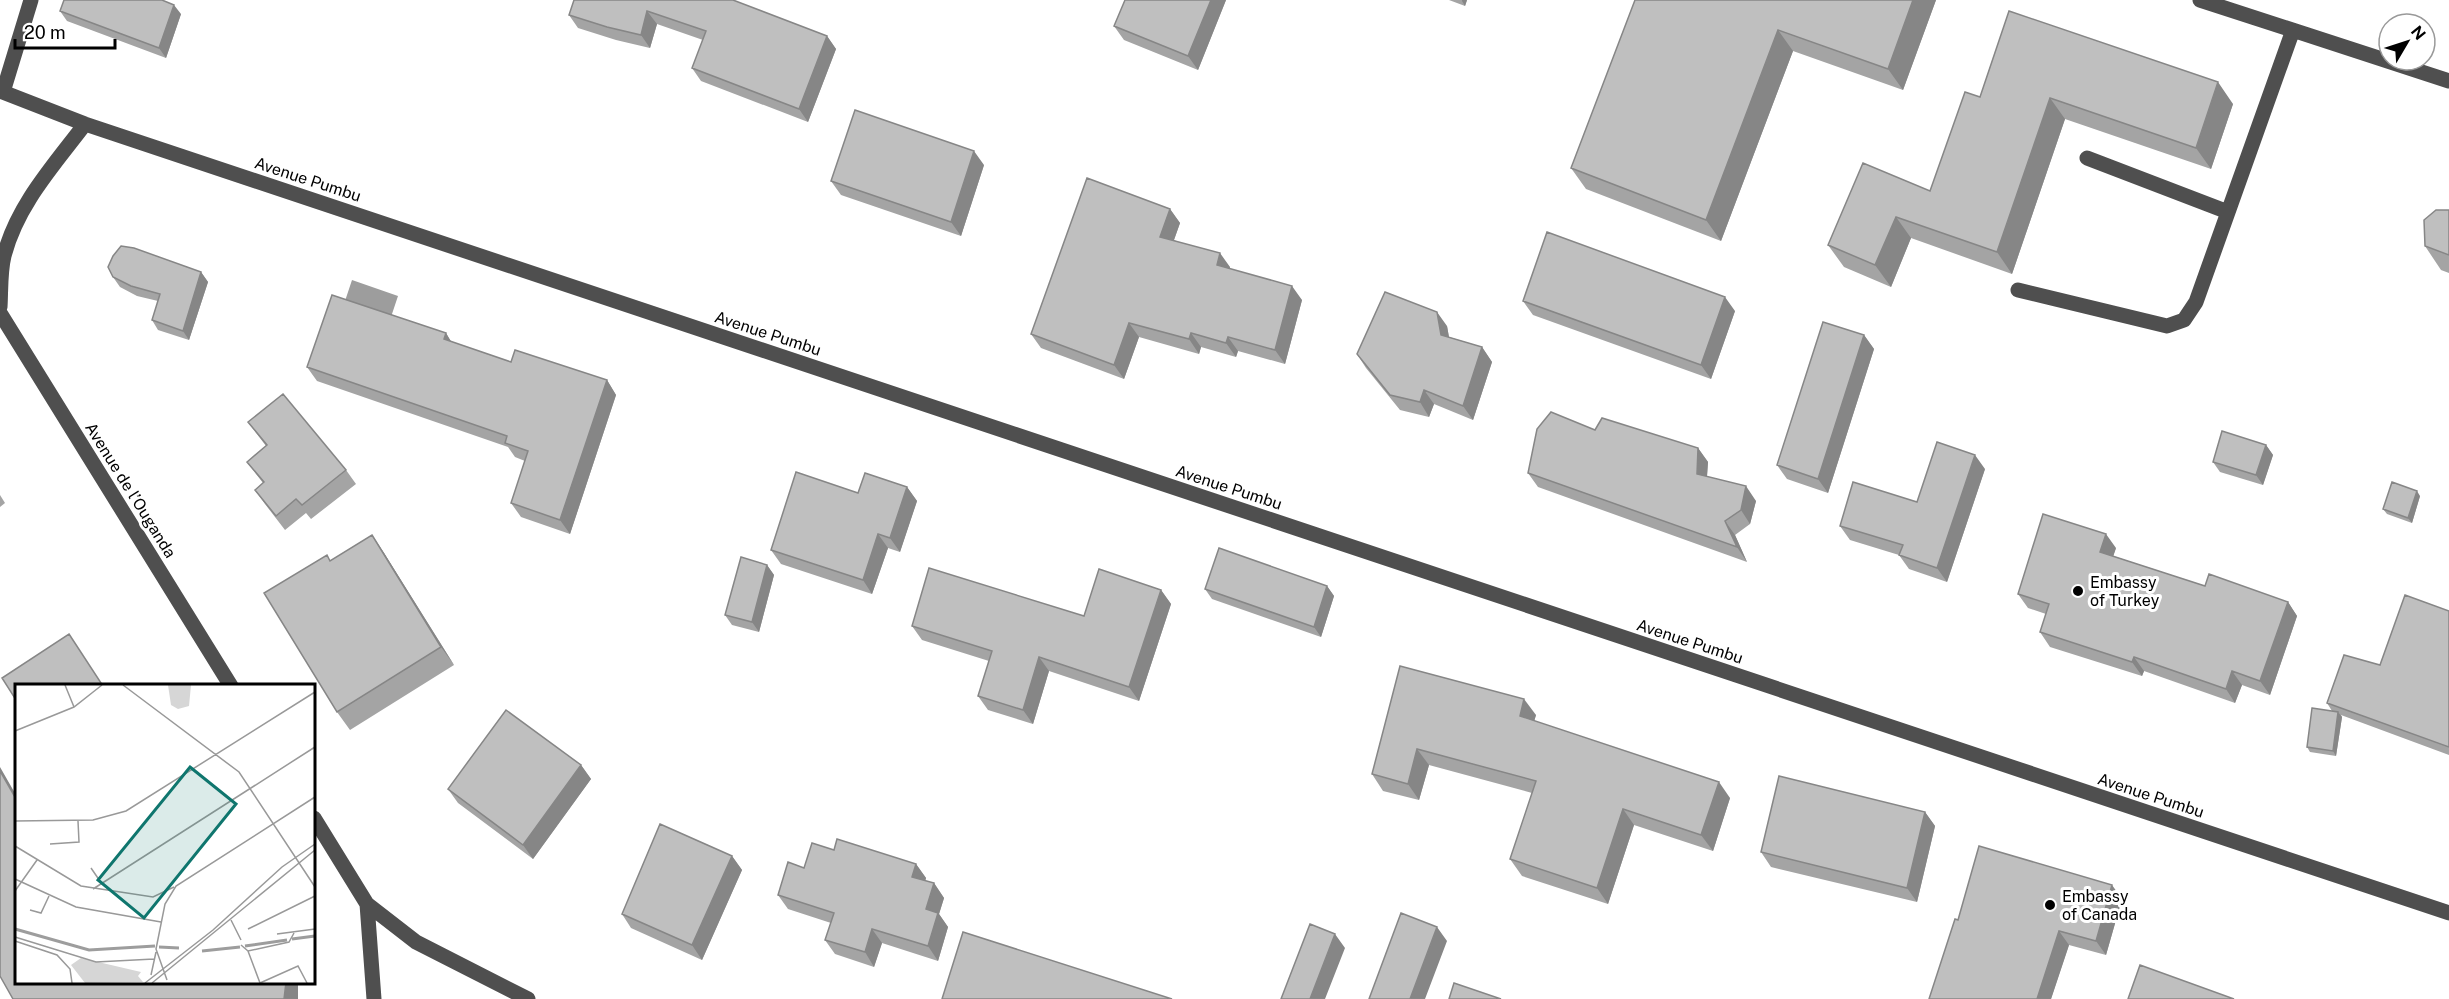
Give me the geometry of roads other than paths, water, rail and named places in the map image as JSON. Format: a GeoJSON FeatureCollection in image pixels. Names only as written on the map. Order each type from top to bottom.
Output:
{"type":"FeatureCollection","features":[{"type":"Feature","properties":{"kind":"street"},"geometry":{"type":"LineString","coordinates":[[2,91],[32,0]]}},
{"type":"Feature","properties":{"kind":"street"},"geometry":{"type":"LineString","coordinates":[[2200,0],[2449,81]]}},
{"type":"Feature","properties":{"kind":"street"},"geometry":{"type":"LineString","coordinates":[[2018,290],[2167,326],[2184,320],[2196,302],[2293,30]]}},
{"type":"Feature","properties":{"kind":"street","name":"Avenue Pumbu"},"geometry":{"type":"LineString","coordinates":[[2,91],[86,124],[2449,913]]}},
{"type":"Feature","properties":{"kind":"street"},"geometry":{"type":"LineString","coordinates":[[0,307],[4,257],[20,216],[38,185],[86,124]]}},
{"type":"Feature","properties":{"kind":"street"},"geometry":{"type":"LineString","coordinates":[[2087,158],[2228,212]]}},
{"type":"Feature","properties":{"kind":"street","name":"Avenue de l’Ouganda"},"geometry":{"type":"LineString","coordinates":[[0,313],[230,684]]}},
{"type":"Feature","properties":{"kind":"street"},"geometry":{"type":"LineString","coordinates":[[315,820],[367,904],[416,942],[528,999]]}},
{"type":"Feature","properties":{"kind":"street"},"geometry":{"type":"LineString","coordinates":[[367,904],[374,999]]}},
{"type":"Feature","properties":{"kind":"place","name":"Embassy of Turkey"},"geometry":{"type":"Point","coordinates":[2078,591]}},
{"type":"Feature","properties":{"kind":"place","name":"Embassy of Canada"},"geometry":{"type":"Point","coordinates":[2050,905]}}]}
